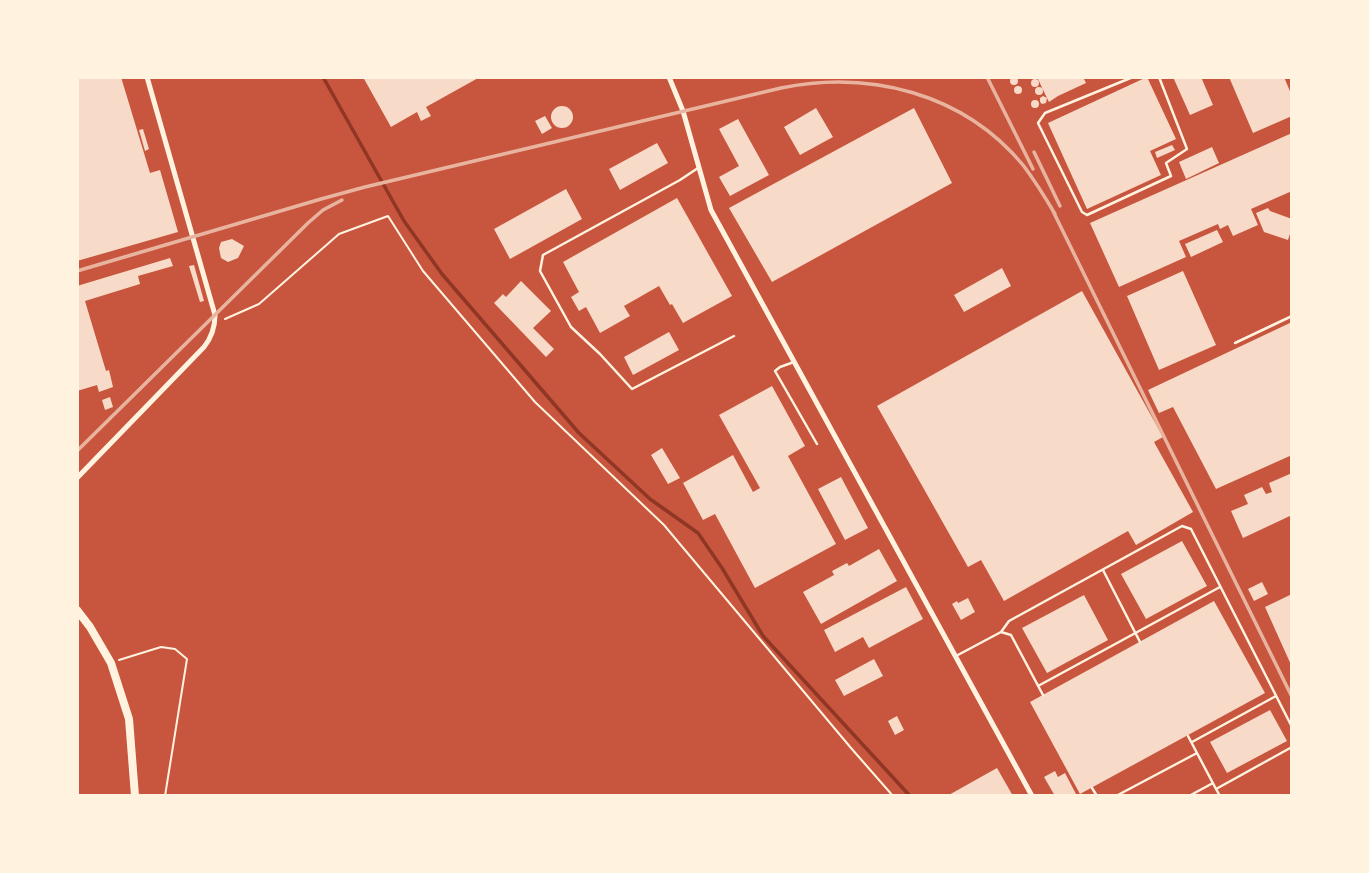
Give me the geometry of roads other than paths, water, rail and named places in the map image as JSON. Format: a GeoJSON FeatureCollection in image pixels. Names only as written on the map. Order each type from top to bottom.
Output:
{"type":"FeatureCollection","features":[{"type":"Feature","properties":{"kind":"main road"},"geometry":{"type":"LineString","coordinates":[[77,610],[111,663],[129,719],[135,796]]}},
{"type":"Feature","properties":{"kind":"street"},"geometry":{"type":"LineString","coordinates":[[77,478],[204,347],[215,324],[215,316],[147,77]]}},
{"type":"Feature","properties":{"kind":"street"},"geometry":{"type":"LineString","coordinates":[[669,77],[683,111],[711,210],[1032,796]]}},
{"type":"Feature","properties":{"kind":"lane"},"geometry":{"type":"LineString","coordinates":[[1133,77],[1045,113],[1038,123],[1082,212],[1087,215],[1171,176],[1166,163],[1187,149],[1159,77]]}},
{"type":"Feature","properties":{"kind":"lane"},"geometry":{"type":"LineString","coordinates":[[698,168],[542,255],[540,271],[571,327],[632,389],[734,336]]}},
{"type":"Feature","properties":{"kind":"lane"},"geometry":{"type":"LineString","coordinates":[[1235,343],[1292,316]]}},
{"type":"Feature","properties":{"kind":"lane"},"geometry":{"type":"LineString","coordinates":[[794,362],[775,371],[817,444]]}},
{"type":"Feature","properties":{"kind":"lane"},"geometry":{"type":"LineString","coordinates":[[956,656],[1000,632],[1009,621],[1182,526],[1191,529],[1292,727]]}},
{"type":"Feature","properties":{"kind":"lane"},"geometry":{"type":"LineString","coordinates":[[1103,570],[1140,642]]}},
{"type":"Feature","properties":{"kind":"lane"},"geometry":{"type":"LineString","coordinates":[[1038,686],[1221,586]]}},
{"type":"Feature","properties":{"kind":"lane"},"geometry":{"type":"LineString","coordinates":[[1000,632],[1011,635],[1043,695]]}},
{"type":"Feature","properties":{"kind":"lane"},"geometry":{"type":"LineString","coordinates":[[1192,742],[1276,696]]}},
{"type":"Feature","properties":{"kind":"lane"},"geometry":{"type":"LineString","coordinates":[[1188,736],[1220,796]]}},
{"type":"Feature","properties":{"kind":"lane"},"geometry":{"type":"LineString","coordinates":[[1216,789],[1292,747]]}},
{"type":"Feature","properties":{"kind":"lane"},"geometry":{"type":"LineString","coordinates":[[1116,796],[1197,753]]}},
{"type":"Feature","properties":{"kind":"lane"},"geometry":{"type":"LineString","coordinates":[[1189,796],[1213,782]]}},
{"type":"Feature","properties":{"kind":"lane"},"geometry":{"type":"LineString","coordinates":[[1092,788],[1097,796]]}},
{"type":"Feature","properties":{"kind":"waterway"},"geometry":{"type":"LineString","coordinates":[[323,77],[404,221],[442,274],[579,433],[650,499],[698,533],[763,636],[910,796]]}},
{"type":"Feature","properties":{"kind":"railway"},"geometry":{"type":"LineString","coordinates":[[987,77],[1033,169]]}},
{"type":"Feature","properties":{"kind":"railway"},"geometry":{"type":"LineString","coordinates":[[77,271],[365,187],[781,88],[814,83],[881,85],[944,104],[999,140],[1023,165],[1055,214]]}},
{"type":"Feature","properties":{"kind":"railway"},"geometry":{"type":"LineString","coordinates":[[1034,152],[1060,206]]}},
{"type":"Feature","properties":{"kind":"railway"},"geometry":{"type":"LineString","coordinates":[[77,451],[308,223],[323,210],[342,200]]}},
{"type":"Feature","properties":{"kind":"railway"},"geometry":{"type":"LineString","coordinates":[[1051,207],[1292,697]]}}]}
